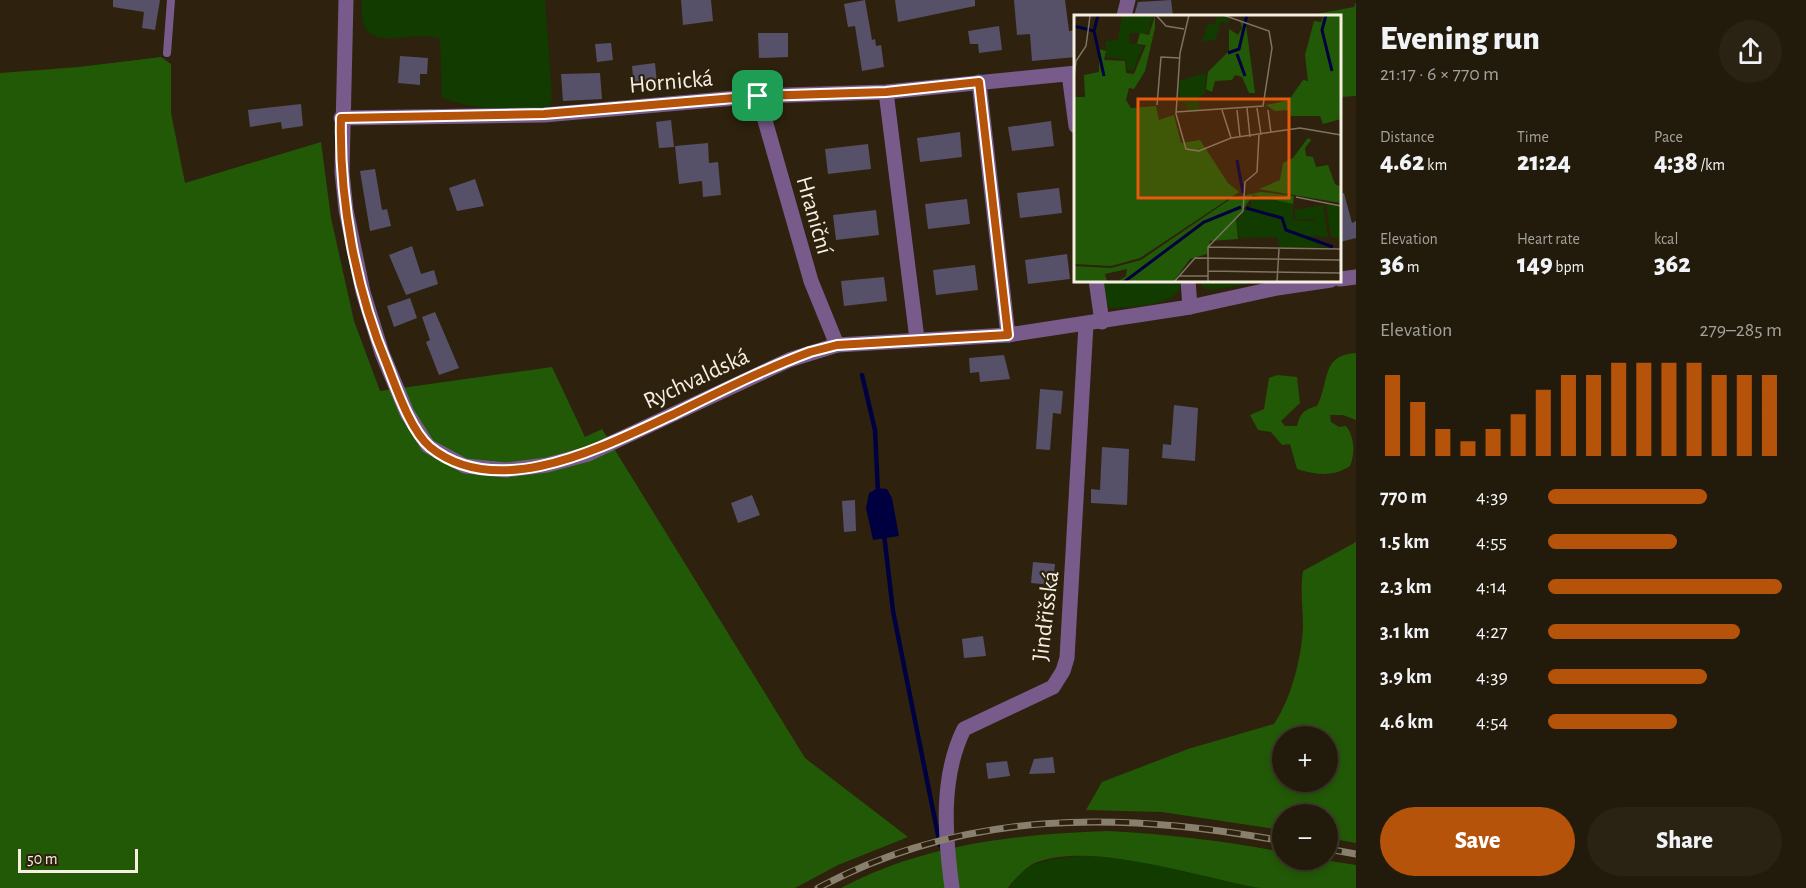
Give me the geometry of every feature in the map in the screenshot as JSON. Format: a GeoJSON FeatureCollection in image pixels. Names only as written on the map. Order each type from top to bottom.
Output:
{"type":"FeatureCollection","features":[{"type":"Feature","properties":{"kind":"street","name":"Rychvaldská"},"geometry":{"type":"LineString","coordinates":[[346,0],[341,118],[346,210],[361,284],[379,343],[407,413],[428,446],[465,466],[506,470],[547,465],[588,454],[789,360],[837,345],[1008,335],[1190,307],[1277,288],[1318,282]]}},
{"type":"Feature","properties":{"kind":"street"},"geometry":{"type":"LineString","coordinates":[[1124,15],[1128,0]]}},
{"type":"Feature","properties":{"kind":"street","name":"Hornická"},"geometry":{"type":"LineString","coordinates":[[341,118],[544,114],[758,96],[886,92],[1072,74]]}},
{"type":"Feature","properties":{"kind":"street"},"geometry":{"type":"LineString","coordinates":[[1072,74],[1074,100]]}},
{"type":"Feature","properties":{"kind":"street"},"geometry":{"type":"LineString","coordinates":[[979,82],[1008,335]]}},
{"type":"Feature","properties":{"kind":"street"},"geometry":{"type":"LineString","coordinates":[[886,92],[917,339]]}},
{"type":"Feature","properties":{"kind":"street","name":"Hraniční"},"geometry":{"type":"LineString","coordinates":[[758,96],[811,281],[837,345]]}},
{"type":"Feature","properties":{"kind":"street"},"geometry":{"type":"LineString","coordinates":[[1341,279],[1356,277]]}},
{"type":"Feature","properties":{"kind":"street","name":"Jindřišská"},"geometry":{"type":"LineString","coordinates":[[952,888],[945,810],[951,766],[964,729],[1053,687],[1063,671],[1067,658],[1096,282]]}},
{"type":"Feature","properties":{"kind":"street"},"geometry":{"type":"LineString","coordinates":[[1188,282],[1190,307]]}},
{"type":"Feature","properties":{"kind":"lane"},"geometry":{"type":"LineString","coordinates":[[166,53],[171,0]]}},
{"type":"Feature","properties":{"kind":"green space"},"geometry":{"type":"Polygon","coordinates":[[[362,0],[545,0],[552,97],[550,106],[525,110],[495,109],[466,105],[442,97],[440,39],[427,36],[387,38],[375,36],[367,30],[362,19],[362,0]]]}},
{"type":"Feature","properties":{"kind":"green space"},"geometry":{"type":"Polygon","coordinates":[[[1356,2],[1356,96],[1341,97],[1341,15],[1311,15],[1354,7],[1356,2]]]}},
{"type":"Feature","properties":{"kind":"green space"},"geometry":{"type":"Polygon","coordinates":[[[161,57],[171,64],[171,113],[185,183],[321,142],[331,218],[354,321],[380,391],[552,367],[585,437],[602,429],[805,758],[908,837],[838,865],[795,888],[0,888],[0,73],[79,67],[161,57]]]}},
{"type":"Feature","properties":{"kind":"green space"},"geometry":{"type":"Polygon","coordinates":[[[1102,282],[1181,282],[1179,290],[1164,301],[1142,306],[1110,308],[1105,303],[1102,282]]]}},
{"type":"Feature","properties":{"kind":"green space"},"geometry":{"type":"Polygon","coordinates":[[[1200,282],[1263,282],[1211,290],[1203,287],[1200,282]]]}},
{"type":"Feature","properties":{"kind":"green space"},"geometry":{"type":"Polygon","coordinates":[[[1356,353],[1356,420],[1343,415],[1330,415],[1331,422],[1339,427],[1346,426],[1351,435],[1353,456],[1350,466],[1338,472],[1324,474],[1297,469],[1290,444],[1282,445],[1271,432],[1258,430],[1250,415],[1264,409],[1269,378],[1277,375],[1297,377],[1300,403],[1281,421],[1285,426],[1297,426],[1304,412],[1317,406],[1331,365],[1345,355],[1356,353]]]}},
{"type":"Feature","properties":{"kind":"green space"},"geometry":{"type":"Polygon","coordinates":[[[1356,542],[1356,843],[1338,840],[1338,804],[1272,804],[1272,828],[1162,812],[1086,810],[1102,782],[1188,749],[1274,724],[1286,702],[1295,677],[1303,626],[1303,571],[1356,542]]]}},
{"type":"Feature","properties":{"kind":"green space"},"geometry":{"type":"Polygon","coordinates":[[[1108,831],[1152,834],[1261,848],[1272,850],[1272,870],[1338,870],[1338,862],[1356,865],[1356,888],[1260,888],[1146,863],[1085,856],[1058,857],[1035,863],[1020,874],[1008,888],[841,888],[872,873],[938,851],[1005,839],[1108,831]]]}},
{"type":"Feature","properties":{"kind":"green space"},"geometry":{"type":"Polygon","coordinates":[[[1081,856],[1149,863],[1261,888],[1010,888],[1015,879],[1030,866],[1050,860],[1081,856]]]}},
{"type":"Feature","properties":{"kind":"shaded area"},"geometry":{"type":"Polygon","coordinates":[[[878,488],[887,489],[892,498],[899,536],[873,540],[866,508],[869,493],[878,488]]]}},
{"type":"Feature","properties":{"kind":"building"},"geometry":{"type":"Polygon","coordinates":[[[113,0],[160,0],[155,30],[142,28],[144,12],[113,7],[113,0]]]}},
{"type":"Feature","properties":{"kind":"building"},"geometry":{"type":"Polygon","coordinates":[[[681,0],[711,0],[713,21],[683,25],[681,0]]]}},
{"type":"Feature","properties":{"kind":"building"},"geometry":{"type":"Polygon","coordinates":[[[865,0],[872,40],[875,39],[876,46],[881,45],[884,67],[862,71],[855,26],[848,27],[844,4],[865,0]]]}},
{"type":"Feature","properties":{"kind":"building"},"geometry":{"type":"Polygon","coordinates":[[[895,0],[975,0],[975,6],[898,22],[895,0]]]}},
{"type":"Feature","properties":{"kind":"building"},"geometry":{"type":"Polygon","coordinates":[[[1014,0],[1065,0],[1069,31],[1074,30],[1074,57],[1032,61],[1030,34],[1017,35],[1014,0]]]}},
{"type":"Feature","properties":{"kind":"building"},"geometry":{"type":"Polygon","coordinates":[[[1171,0],[1173,15],[1134,15],[1138,2],[1171,0]]]}},
{"type":"Feature","properties":{"kind":"building"},"geometry":{"type":"Polygon","coordinates":[[[999,26],[1002,50],[979,53],[978,44],[970,44],[968,31],[999,26]]]}},
{"type":"Feature","properties":{"kind":"building"},"geometry":{"type":"Polygon","coordinates":[[[758,33],[788,33],[788,57],[759,58],[758,33]]]}},
{"type":"Feature","properties":{"kind":"building"},"geometry":{"type":"Polygon","coordinates":[[[611,43],[613,60],[597,62],[595,44],[611,43]]]}},
{"type":"Feature","properties":{"kind":"building"},"geometry":{"type":"Polygon","coordinates":[[[400,56],[428,58],[427,74],[420,74],[420,85],[398,83],[400,56]]]}},
{"type":"Feature","properties":{"kind":"building"},"geometry":{"type":"Polygon","coordinates":[[[655,63],[657,83],[634,86],[632,66],[655,63]]]}},
{"type":"Feature","properties":{"kind":"building"},"geometry":{"type":"Polygon","coordinates":[[[600,73],[602,99],[563,101],[561,74],[600,73]]]}},
{"type":"Feature","properties":{"kind":"building"},"geometry":{"type":"Polygon","coordinates":[[[301,104],[303,126],[282,129],[281,122],[250,127],[248,110],[301,104]]]}},
{"type":"Feature","properties":{"kind":"building"},"geometry":{"type":"Polygon","coordinates":[[[671,120],[674,147],[659,148],[656,122],[671,120]]]}},
{"type":"Feature","properties":{"kind":"building"},"geometry":{"type":"Polygon","coordinates":[[[1051,121],[1054,146],[1012,151],[1008,127],[1051,121]]]}},
{"type":"Feature","properties":{"kind":"building"},"geometry":{"type":"Polygon","coordinates":[[[960,132],[962,157],[920,162],[917,138],[960,132]]]}},
{"type":"Feature","properties":{"kind":"building"},"geometry":{"type":"Polygon","coordinates":[[[708,143],[709,163],[718,162],[721,195],[703,197],[702,181],[679,184],[675,146],[708,143]]]}},
{"type":"Feature","properties":{"kind":"building"},"geometry":{"type":"Polygon","coordinates":[[[868,144],[871,169],[828,174],[825,149],[868,144]]]}},
{"type":"Feature","properties":{"kind":"building"},"geometry":{"type":"Polygon","coordinates":[[[375,169],[382,210],[387,209],[391,226],[370,231],[360,171],[375,169]]]}},
{"type":"Feature","properties":{"kind":"building"},"geometry":{"type":"Polygon","coordinates":[[[475,179],[484,206],[457,211],[449,188],[475,179]]]}},
{"type":"Feature","properties":{"kind":"building"},"geometry":{"type":"Polygon","coordinates":[[[1059,188],[1062,213],[1020,218],[1017,193],[1059,188]]]}},
{"type":"Feature","properties":{"kind":"building"},"geometry":{"type":"Polygon","coordinates":[[[1344,193],[1352,223],[1356,221],[1356,238],[1341,242],[1341,194],[1344,193]]]}},
{"type":"Feature","properties":{"kind":"building"},"geometry":{"type":"Polygon","coordinates":[[[967,199],[970,224],[928,229],[925,204],[967,199]]]}},
{"type":"Feature","properties":{"kind":"building"},"geometry":{"type":"Polygon","coordinates":[[[876,210],[879,235],[836,240],[833,215],[876,210]]]}},
{"type":"Feature","properties":{"kind":"building"},"geometry":{"type":"Polygon","coordinates":[[[412,246],[421,274],[434,270],[438,284],[406,295],[389,255],[412,246]]]}},
{"type":"Feature","properties":{"kind":"building"},"geometry":{"type":"Polygon","coordinates":[[[1067,254],[1070,279],[1028,284],[1025,260],[1067,254]]]}},
{"type":"Feature","properties":{"kind":"building"},"geometry":{"type":"Polygon","coordinates":[[[975,265],[978,290],[936,295],[933,270],[975,265]]]}},
{"type":"Feature","properties":{"kind":"building"},"geometry":{"type":"Polygon","coordinates":[[[884,277],[887,301],[844,306],[841,281],[884,277]]]}},
{"type":"Feature","properties":{"kind":"building"},"geometry":{"type":"Polygon","coordinates":[[[410,298],[417,318],[394,327],[387,306],[410,298]]]}},
{"type":"Feature","properties":{"kind":"building"},"geometry":{"type":"Polygon","coordinates":[[[435,312],[459,368],[439,375],[426,342],[430,340],[422,317],[435,312]]]}},
{"type":"Feature","properties":{"kind":"building"},"geometry":{"type":"Polygon","coordinates":[[[1004,355],[1010,379],[980,382],[979,372],[970,373],[969,358],[1004,355]]]}},
{"type":"Feature","properties":{"kind":"building"},"geometry":{"type":"Polygon","coordinates":[[[1040,389],[1063,391],[1061,414],[1053,413],[1050,450],[1036,449],[1040,389]]]}},
{"type":"Feature","properties":{"kind":"building"},"geometry":{"type":"Polygon","coordinates":[[[1174,405],[1198,408],[1195,461],[1162,458],[1163,444],[1171,445],[1174,405]]]}},
{"type":"Feature","properties":{"kind":"building"},"geometry":{"type":"Polygon","coordinates":[[[1102,447],[1129,449],[1127,505],[1091,503],[1091,489],[1100,490],[1102,447]]]}},
{"type":"Feature","properties":{"kind":"building"},"geometry":{"type":"Polygon","coordinates":[[[752,495],[760,515],[738,523],[731,503],[752,495]]]}},
{"type":"Feature","properties":{"kind":"building"},"geometry":{"type":"Polygon","coordinates":[[[855,500],[856,531],[844,532],[842,501],[855,500]]]}},
{"type":"Feature","properties":{"kind":"building"},"geometry":{"type":"Polygon","coordinates":[[[1033,562],[1055,564],[1053,585],[1031,583],[1033,562]]]}},
{"type":"Feature","properties":{"kind":"building"},"geometry":{"type":"Polygon","coordinates":[[[983,636],[986,656],[964,658],[962,639],[983,636]]]}},
{"type":"Feature","properties":{"kind":"building"},"geometry":{"type":"Polygon","coordinates":[[[1053,757],[1055,773],[1029,774],[1034,759],[1053,757]]]}},
{"type":"Feature","properties":{"kind":"building"},"geometry":{"type":"Polygon","coordinates":[[[1007,761],[1010,776],[988,779],[986,763],[1007,761]]]}},
{"type":"Feature","properties":{"kind":"waterway"},"geometry":{"type":"LineString","coordinates":[[862,375],[875,430],[878,493]]}},
{"type":"Feature","properties":{"kind":"waterway"},"geometry":{"type":"LineString","coordinates":[[884,534],[893,611],[940,845]]}},
{"type":"Feature","properties":{"kind":"railway"},"geometry":{"type":"LineString","coordinates":[[818,888],[874,862],[930,843],[988,831],[1046,824],[1104,822],[1163,825],[1272,839]]}},
{"type":"Feature","properties":{"kind":"railway"},"geometry":{"type":"LineString","coordinates":[[1338,851],[1356,854]]}},
{"type":"Feature","properties":{"kind":"route"},"geometry":{"type":"LineString","coordinates":[[979,82],[1008,335],[837,345],[810,352],[588,454],[547,465],[506,470],[465,466],[428,446],[407,413],[382,353],[363,292],[346,210],[342,172],[341,118],[544,114],[758,96],[886,92],[979,82]]}}]}
